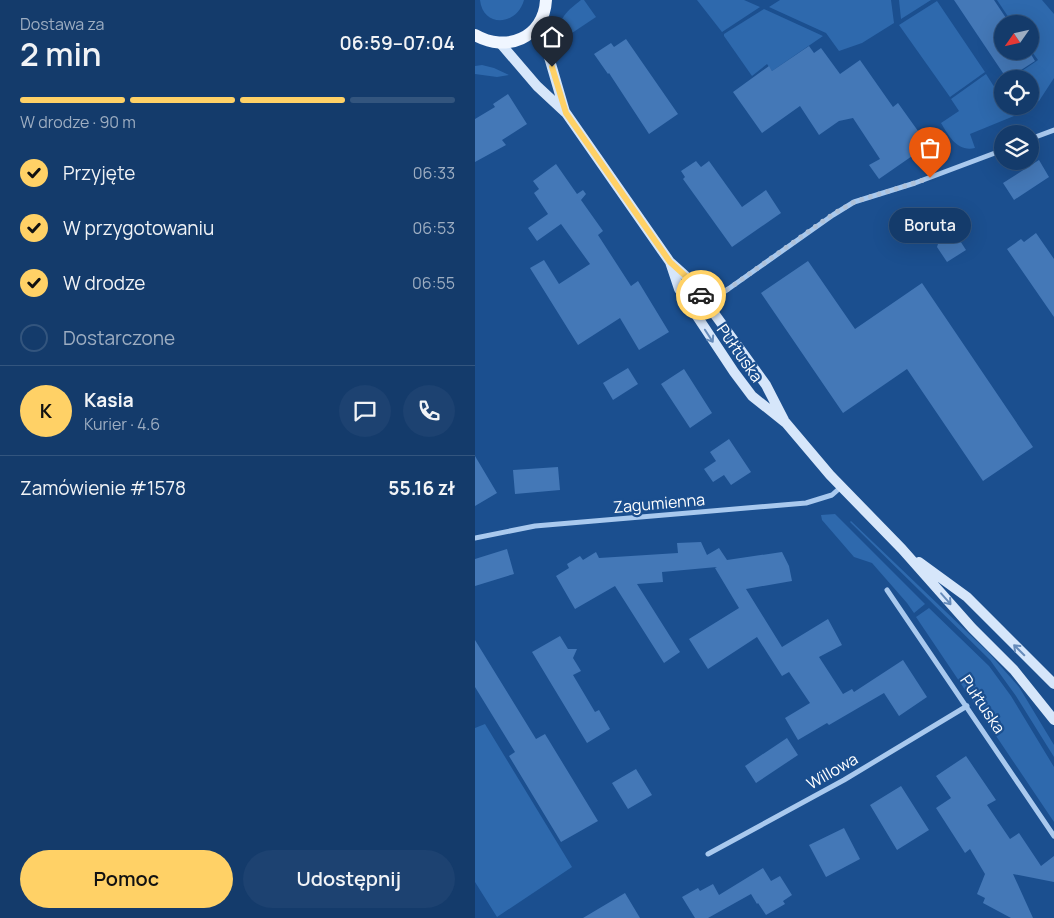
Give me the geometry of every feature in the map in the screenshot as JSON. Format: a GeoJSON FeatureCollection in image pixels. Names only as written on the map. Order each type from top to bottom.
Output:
{"type":"FeatureCollection","features":[{"type":"Feature","properties":{"kind":"main road"},"geometry":{"type":"LineString","coordinates":[[478,40],[501,44],[511,43],[525,36],[537,26],[545,8],[557,0]]}},
{"type":"Feature","properties":{"kind":"main road","name":"Pułtuska"},"geometry":{"type":"LineString","coordinates":[[545,8],[549,57],[566,113]]}},
{"type":"Feature","properties":{"kind":"main road","name":"Pułtuska"},"geometry":{"type":"LineString","coordinates":[[501,44],[537,86],[566,113],[670,262],[690,280],[766,385],[786,423]]}},
{"type":"Feature","properties":{"kind":"main road","name":"Pułtuska"},"geometry":{"type":"LineString","coordinates":[[670,262],[679,289],[733,372],[752,396],[786,423],[841,487],[903,549],[972,628],[1014,670],[1054,720]]}},
{"type":"Feature","properties":{"kind":"main road","name":"Pułtuska"},"geometry":{"type":"LineString","coordinates":[[903,549],[967,597],[1054,684]]}},
{"type":"Feature","properties":{"kind":"street"},"geometry":{"type":"LineString","coordinates":[[1039,136],[1054,130]]}},
{"type":"Feature","properties":{"kind":"street"},"geometry":{"type":"LineString","coordinates":[[707,304],[833,214],[854,202],[915,184],[994,153]]}},
{"type":"Feature","properties":{"kind":"street","name":"Zagumienna"},"geometry":{"type":"LineString","coordinates":[[475,538],[535,526],[806,503],[832,495],[841,487]]}},
{"type":"Feature","properties":{"kind":"street","name":"Pułtuska"},"geometry":{"type":"LineString","coordinates":[[887,590],[1054,836]]}},
{"type":"Feature","properties":{"kind":"street","name":"Willowa"},"geometry":{"type":"LineString","coordinates":[[708,854],[844,780],[967,706]]}},
{"type":"Feature","properties":{"kind":"shaded area"},"geometry":{"type":"Polygon","coordinates":[[[480,0],[524,0],[515,15],[501,20],[493,19],[487,15],[482,9],[480,0]]]}},
{"type":"Feature","properties":{"kind":"shaded area"},"geometry":{"type":"Polygon","coordinates":[[[581,0],[584,0],[596,17],[557,43],[560,23],[570,9],[581,0]]]}},
{"type":"Feature","properties":{"kind":"shaded area"},"geometry":{"type":"Polygon","coordinates":[[[697,0],[744,0],[760,7],[722,32],[697,0]]]}},
{"type":"Feature","properties":{"kind":"shaded area"},"geometry":{"type":"Polygon","coordinates":[[[780,0],[891,0],[894,23],[862,43],[839,51],[826,33],[769,7],[780,0]]]}},
{"type":"Feature","properties":{"kind":"shaded area"},"geometry":{"type":"Polygon","coordinates":[[[899,0],[931,0],[901,19],[899,0]]]}},
{"type":"Feature","properties":{"kind":"shaded area"},"geometry":{"type":"Polygon","coordinates":[[[997,0],[1042,0],[1054,14],[1054,78],[1039,101],[1039,70],[1023,70],[1039,60],[1039,15],[1007,15],[997,0]]]}},
{"type":"Feature","properties":{"kind":"shaded area"},"geometry":{"type":"Polygon","coordinates":[[[937,1],[985,72],[950,97],[899,25],[937,1]]]}},
{"type":"Feature","properties":{"kind":"shaded area"},"geometry":{"type":"Polygon","coordinates":[[[764,9],[823,36],[772,71],[767,64],[752,76],[724,34],[764,9]]]}},
{"type":"Feature","properties":{"kind":"shaded area"},"geometry":{"type":"Polygon","coordinates":[[[482,65],[509,75],[497,77],[475,74],[475,66],[482,65]]]}},
{"type":"Feature","properties":{"kind":"shaded area"},"geometry":{"type":"Polygon","coordinates":[[[986,74],[994,86],[994,115],[1014,116],[970,134],[975,148],[963,148],[954,142],[941,123],[959,111],[951,99],[986,74]]]}},
{"type":"Feature","properties":{"kind":"shaded area"},"geometry":{"type":"Polygon","coordinates":[[[835,514],[925,604],[914,613],[872,563],[854,557],[822,520],[821,515],[835,514]]]}},
{"type":"Feature","properties":{"kind":"shaded area"},"geometry":{"type":"Polygon","coordinates":[[[851,521],[988,652],[1019,687],[1054,745],[1054,757],[1016,696],[990,660],[851,521]]]}},
{"type":"Feature","properties":{"kind":"shaded area"},"geometry":{"type":"Polygon","coordinates":[[[929,608],[989,666],[1011,696],[1054,767],[1054,822],[916,617],[929,608]]]}},
{"type":"Feature","properties":{"kind":"shaded area"},"geometry":{"type":"Polygon","coordinates":[[[485,724],[572,867],[497,917],[475,882],[475,728],[485,724]]]}},
{"type":"Feature","properties":{"kind":"building"},"geometry":{"type":"Polygon","coordinates":[[[954,0],[994,0],[1004,15],[994,15],[994,60],[954,0]]]}},
{"type":"Feature","properties":{"kind":"building"},"geometry":{"type":"Polygon","coordinates":[[[626,39],[678,114],[649,134],[609,73],[594,54],[611,43],[614,47],[626,39]]]}},
{"type":"Feature","properties":{"kind":"building"},"geometry":{"type":"Polygon","coordinates":[[[809,46],[814,53],[821,48],[840,74],[860,60],[893,107],[898,103],[928,145],[879,179],[869,165],[880,159],[853,118],[839,121],[819,135],[800,106],[762,133],[733,92],[769,66],[772,71],[809,46]]]}},
{"type":"Feature","properties":{"kind":"building"},"geometry":{"type":"Polygon","coordinates":[[[994,60],[1035,61],[1021,70],[1001,70],[994,60]]]}},
{"type":"Feature","properties":{"kind":"building"},"geometry":{"type":"Polygon","coordinates":[[[508,94],[527,124],[502,140],[506,145],[475,162],[475,119],[495,107],[493,104],[508,94]]]}},
{"type":"Feature","properties":{"kind":"building"},"geometry":{"type":"Polygon","coordinates":[[[1039,160],[1049,177],[1014,200],[1003,183],[1023,170],[1039,170],[1039,160]]]}},
{"type":"Feature","properties":{"kind":"building"},"geometry":{"type":"Polygon","coordinates":[[[696,161],[701,167],[709,161],[742,207],[766,190],[781,213],[732,247],[683,179],[685,177],[681,171],[696,161]]]}},
{"type":"Feature","properties":{"kind":"building"},"geometry":{"type":"Polygon","coordinates":[[[556,164],[577,194],[583,190],[586,194],[581,200],[603,231],[598,235],[631,286],[638,281],[669,332],[639,350],[620,318],[578,345],[530,268],[544,260],[559,284],[590,264],[561,224],[537,241],[528,228],[548,214],[534,193],[539,189],[533,181],[556,164]]]}},
{"type":"Feature","properties":{"kind":"building"},"geometry":{"type":"Polygon","coordinates":[[[941,219],[951,235],[955,233],[966,250],[947,262],[927,227],[941,219]]]}},
{"type":"Feature","properties":{"kind":"building"},"geometry":{"type":"Polygon","coordinates":[[[1036,233],[1054,259],[1054,317],[1007,249],[1021,239],[1024,242],[1036,233]]]}},
{"type":"Feature","properties":{"kind":"building"},"geometry":{"type":"Polygon","coordinates":[[[808,261],[855,329],[922,283],[1033,447],[983,481],[907,369],[843,413],[761,293],[808,261]]]}},
{"type":"Feature","properties":{"kind":"building"},"geometry":{"type":"Polygon","coordinates":[[[628,368],[638,384],[613,400],[603,383],[628,368]]]}},
{"type":"Feature","properties":{"kind":"building"},"geometry":{"type":"Polygon","coordinates":[[[684,369],[712,413],[690,428],[661,384],[684,369]]]}},
{"type":"Feature","properties":{"kind":"building"},"geometry":{"type":"Polygon","coordinates":[[[729,439],[751,472],[731,485],[724,475],[713,482],[704,469],[716,461],[710,452],[729,439]]]}},
{"type":"Feature","properties":{"kind":"building"},"geometry":{"type":"Polygon","coordinates":[[[475,456],[497,493],[475,506],[475,456]]]}},
{"type":"Feature","properties":{"kind":"building"},"geometry":{"type":"Polygon","coordinates":[[[558,467],[560,490],[515,494],[513,470],[558,467]]]}},
{"type":"Feature","properties":{"kind":"building"},"geometry":{"type":"Polygon","coordinates":[[[701,542],[707,555],[719,548],[727,560],[782,552],[789,566],[792,581],[746,589],[782,647],[828,619],[842,645],[819,657],[843,694],[852,689],[854,692],[903,660],[927,697],[899,716],[884,693],[829,725],[827,723],[798,740],[785,718],[810,703],[789,672],[782,676],[757,637],[708,669],[689,639],[739,608],[715,568],[717,567],[662,572],[663,582],[637,584],[680,652],[664,663],[615,586],[575,609],[556,576],[569,568],[567,564],[580,556],[583,560],[596,552],[599,558],[678,553],[677,543],[701,542]]]}},
{"type":"Feature","properties":{"kind":"building"},"geometry":{"type":"Polygon","coordinates":[[[507,549],[514,574],[475,586],[475,559],[507,549]]]}},
{"type":"Feature","properties":{"kind":"building"},"geometry":{"type":"Polygon","coordinates":[[[560,636],[568,649],[577,649],[573,658],[581,671],[573,675],[595,712],[599,710],[610,729],[587,743],[532,652],[560,636]]]}},
{"type":"Feature","properties":{"kind":"building"},"geometry":{"type":"Polygon","coordinates":[[[475,640],[536,739],[545,734],[598,821],[561,842],[509,756],[515,752],[475,687],[475,640]]]}},
{"type":"Feature","properties":{"kind":"building"},"geometry":{"type":"Polygon","coordinates":[[[787,738],[798,755],[756,783],[745,766],[787,738]]]}},
{"type":"Feature","properties":{"kind":"building"},"geometry":{"type":"Polygon","coordinates":[[[966,756],[996,800],[987,805],[1010,839],[1019,833],[1041,866],[1054,856],[1054,882],[1013,874],[1033,918],[1011,918],[983,903],[985,898],[977,894],[985,874],[970,849],[965,853],[936,808],[951,798],[936,776],[966,756]]]}},
{"type":"Feature","properties":{"kind":"building"},"geometry":{"type":"Polygon","coordinates":[[[636,769],[652,795],[628,809],[612,783],[636,769]]]}},
{"type":"Feature","properties":{"kind":"building"},"geometry":{"type":"Polygon","coordinates":[[[901,786],[929,830],[897,850],[870,805],[901,786]]]}},
{"type":"Feature","properties":{"kind":"building"},"geometry":{"type":"Polygon","coordinates":[[[844,828],[860,859],[826,877],[809,845],[844,828]]]}},
{"type":"Feature","properties":{"kind":"building"},"geometry":{"type":"Polygon","coordinates":[[[763,868],[771,881],[780,876],[792,895],[783,901],[785,904],[766,915],[751,894],[708,918],[695,918],[682,897],[698,888],[700,891],[713,884],[719,895],[763,868]]]}},
{"type":"Feature","properties":{"kind":"building"},"geometry":{"type":"Polygon","coordinates":[[[625,893],[640,918],[583,918],[625,893]]]}},
{"type":"Feature","properties":{"kind":"way so far"},"geometry":{"type":"LineString","coordinates":[[701,295],[707,304],[833,214],[854,202],[930,178]]}},
{"type":"Feature","properties":{"kind":"place","name":"Boruta"},"geometry":{"type":"Point","coordinates":[930,178]}},
{"type":"Feature","properties":{"kind":"route"},"geometry":{"type":"LineString","coordinates":[[552,67],[566,113],[670,262],[690,280],[701,295]]}}]}
